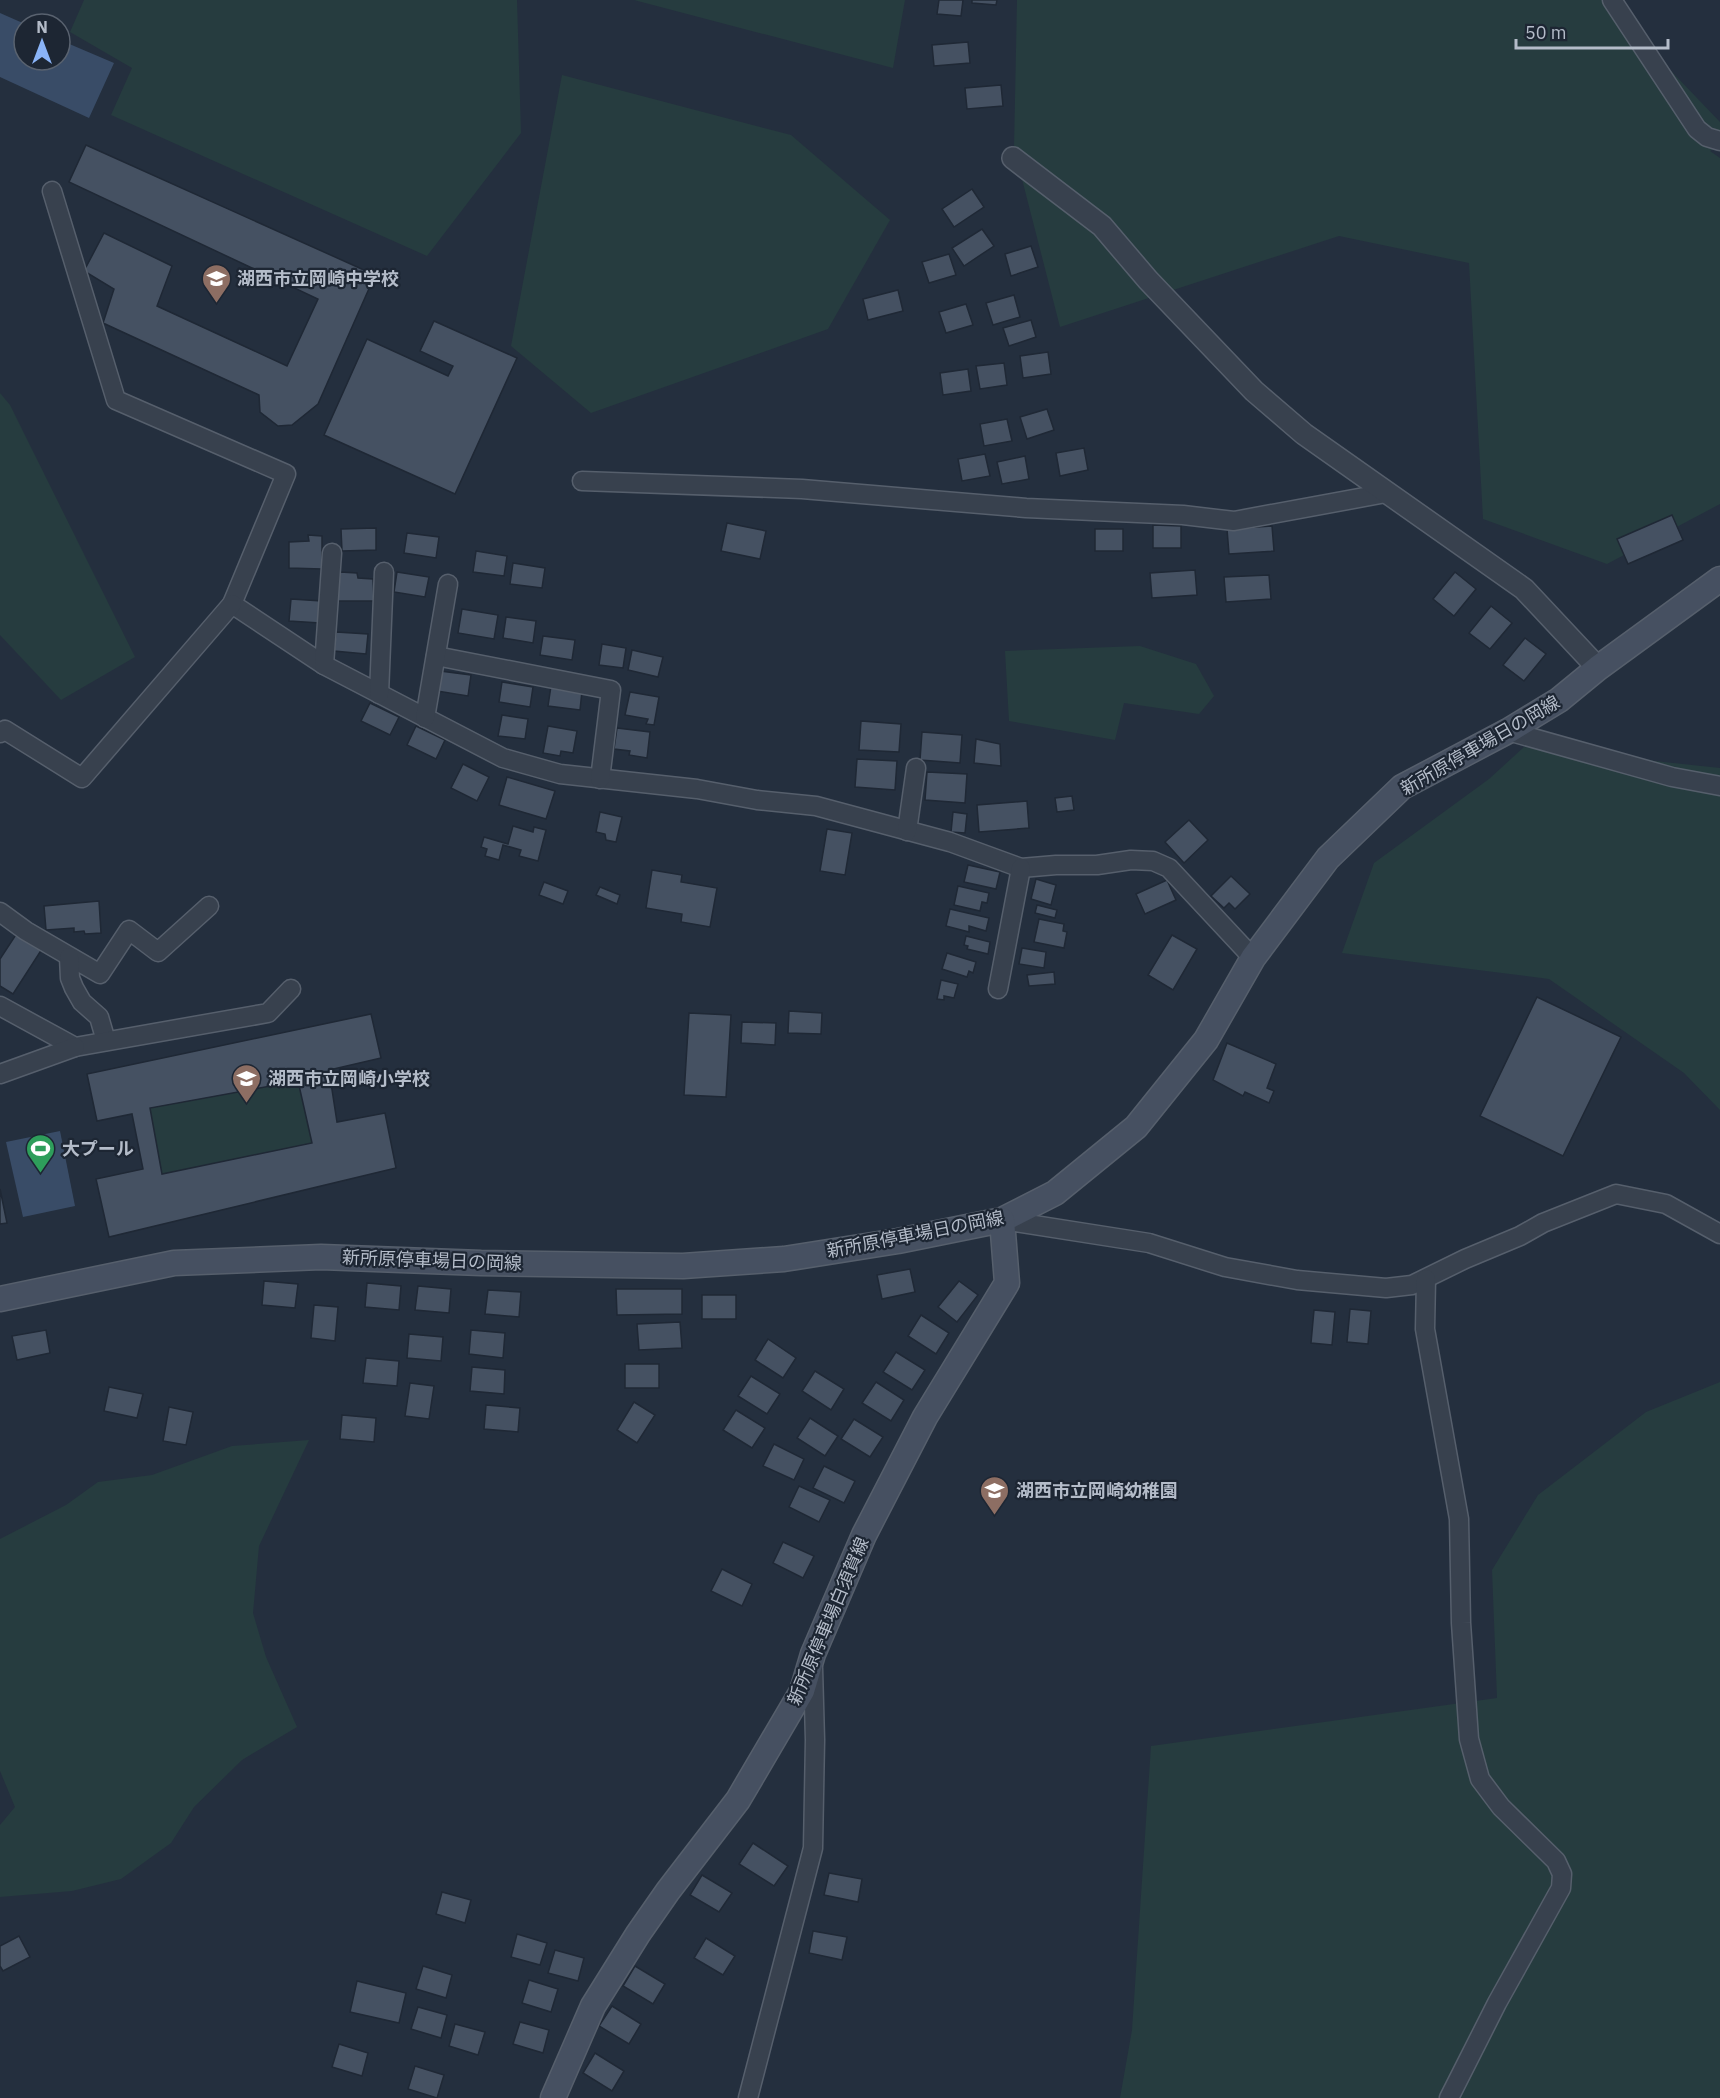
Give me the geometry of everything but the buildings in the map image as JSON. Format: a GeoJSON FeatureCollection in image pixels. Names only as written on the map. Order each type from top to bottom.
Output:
{"type":"FeatureCollection","features":[{"type":"Feature","properties":{"kind":"main road","name":"新所原停車場日の岡線"},"geometry":{"type":"LineString","coordinates":[[0,1299],[174,1263],[321,1257],[481,1263],[683,1266],[784,1259],[898,1241],[1002,1221],[1055,1194],[1136,1127],[1206,1040],[1253,958],[1328,858],[1402,787],[1508,731],[1560,700],[1598,668],[1720,579]]}},
{"type":"Feature","properties":{"kind":"main road","name":"新所原停車場白須賀線"},"geometry":{"type":"LineString","coordinates":[[553,2098],[593,2006],[668,1891],[738,1800],[802,1691],[813,1654],[864,1535],[925,1417],[1007,1283],[1002,1221]]}},
{"type":"Feature","properties":{"kind":"street"},"geometry":{"type":"LineString","coordinates":[[1612,0],[1697,129],[1707,137],[1720,141]]}},
{"type":"Feature","properties":{"kind":"street"},"geometry":{"type":"LineString","coordinates":[[1013,158],[1102,226],[1148,280],[1254,392],[1304,434],[1524,589],[1598,668]]}},
{"type":"Feature","properties":{"kind":"street"},"geometry":{"type":"LineString","coordinates":[[0,733],[5,730],[82,778],[232,604],[286,474],[116,400],[52,191]]}},
{"type":"Feature","properties":{"kind":"street"},"geometry":{"type":"LineString","coordinates":[[582,481],[802,489],[1026,508],[1183,515],[1234,521],[1386,493]]}},
{"type":"Feature","properties":{"kind":"street"},"geometry":{"type":"LineString","coordinates":[[324,664],[332,554]]}},
{"type":"Feature","properties":{"kind":"street"},"geometry":{"type":"LineString","coordinates":[[379,694],[384,572]]}},
{"type":"Feature","properties":{"kind":"street"},"geometry":{"type":"LineString","coordinates":[[425,718],[448,584]]}},
{"type":"Feature","properties":{"kind":"street"},"geometry":{"type":"LineString","coordinates":[[232,604],[324,664],[514,762],[560,774],[697,789],[757,800],[816,806],[950,842],[1021,868],[1097,865],[1131,860],[1153,861],[1169,868],[1253,958]]}},
{"type":"Feature","properties":{"kind":"street"},"geometry":{"type":"LineString","coordinates":[[435,656],[610,690],[600,779]]}},
{"type":"Feature","properties":{"kind":"street"},"geometry":{"type":"LineString","coordinates":[[1508,731],[1672,777],[1720,786]]}},
{"type":"Feature","properties":{"kind":"street"},"geometry":{"type":"LineString","coordinates":[[907,831],[916,768]]}},
{"type":"Feature","properties":{"kind":"street"},"geometry":{"type":"LineString","coordinates":[[998,989],[1021,868]]}},
{"type":"Feature","properties":{"kind":"street"},"geometry":{"type":"LineString","coordinates":[[80,997],[100,974],[129,930],[159,952],[209,906]]}},
{"type":"Feature","properties":{"kind":"street"},"geometry":{"type":"LineString","coordinates":[[0,912],[26,931],[100,974]]}},
{"type":"Feature","properties":{"kind":"street"},"geometry":{"type":"LineString","coordinates":[[69,957],[70,978],[80,997],[99,1017],[106,1041]]}},
{"type":"Feature","properties":{"kind":"street"},"geometry":{"type":"LineString","coordinates":[[0,1074],[75,1047],[268,1013],[291,989]]}},
{"type":"Feature","properties":{"kind":"street"},"geometry":{"type":"LineString","coordinates":[[0,1006],[75,1047]]}},
{"type":"Feature","properties":{"kind":"street"},"geometry":{"type":"LineString","coordinates":[[1002,1221],[1149,1244],[1225,1267],[1297,1280],[1386,1288],[1412,1285],[1465,1259],[1521,1236],[1543,1223],[1616,1194],[1666,1204],[1720,1234]]}},
{"type":"Feature","properties":{"kind":"street"},"geometry":{"type":"LineString","coordinates":[[1426,1279],[1425,1329],[1459,1519],[1461,1623],[1469,1739],[1480,1779],[1501,1808],[1556,1861],[1562,1874],[1562,1888],[1497,2003],[1449,2098]]}},
{"type":"Feature","properties":{"kind":"street"},"geometry":{"type":"LineString","coordinates":[[748,2098],[813,1848],[815,1740],[813,1654]]}},
{"type":"Feature","properties":{"kind":"green space"},"geometry":{"type":"Polygon","coordinates":[[[84,0],[517,0],[521,133],[427,256],[111,115],[132,68],[72,33],[72,27],[84,0]]]}},
{"type":"Feature","properties":{"kind":"green space"},"geometry":{"type":"Polygon","coordinates":[[[634,0],[905,0],[893,68],[634,0]]]}},
{"type":"Feature","properties":{"kind":"green space"},"geometry":{"type":"Polygon","coordinates":[[[1017,0],[1603,0],[1720,122],[1720,145],[1710,151],[1720,158],[1720,504],[1607,564],[1483,519],[1469,263],[1339,236],[1060,327],[1014,148],[1017,0]]]}},
{"type":"Feature","properties":{"kind":"green space"},"geometry":{"type":"Polygon","coordinates":[[[562,75],[791,135],[890,220],[828,329],[591,413],[511,346],[562,75]]]}},
{"type":"Feature","properties":{"kind":"green space"},"geometry":{"type":"Polygon","coordinates":[[[0,393],[10,405],[135,657],[61,700],[0,635],[0,393]]]}},
{"type":"Feature","properties":{"kind":"green space"},"geometry":{"type":"Polygon","coordinates":[[[1140,646],[1196,664],[1214,696],[1199,714],[1124,703],[1115,740],[1009,721],[1005,651],[1140,646]]]}},
{"type":"Feature","properties":{"kind":"green space"},"geometry":{"type":"Polygon","coordinates":[[[1524,747],[1720,768],[1720,1110],[1684,1073],[1549,979],[1342,953],[1374,863],[1489,779],[1524,747]]]}},
{"type":"Feature","properties":{"kind":"green space"},"geometry":{"type":"Polygon","coordinates":[[[298,1081],[312,1143],[162,1174],[150,1108],[298,1081]]]}},
{"type":"Feature","properties":{"kind":"green space"},"geometry":{"type":"Polygon","coordinates":[[[1720,1382],[1720,2098],[1120,2098],[1132,2030],[1151,1746],[1497,1698],[1492,1570],[1538,1495],[1646,1412],[1720,1382]]]}},
{"type":"Feature","properties":{"kind":"green space"},"geometry":{"type":"Polygon","coordinates":[[[309,1440],[259,1546],[253,1613],[266,1657],[297,1727],[242,1760],[194,1807],[171,1843],[121,1879],[72,1891],[0,1897],[0,1825],[15,1807],[0,1771],[0,1539],[66,1505],[98,1482],[152,1475],[232,1446],[309,1440]]]}},
{"type":"Feature","properties":{"kind":"water"},"geometry":{"type":"Polygon","coordinates":[[[0,13],[12,18],[12,72],[72,72],[72,45],[114,63],[89,118],[0,77],[0,13]]]}},
{"type":"Feature","properties":{"kind":"water","name":"大プール"},"geometry":{"type":"Polygon","coordinates":[[[60,1131],[75,1206],[23,1217],[6,1142],[60,1131]]]}},
{"type":"Feature","properties":{"kind":"place","name":"湖西市立岡崎中学校"},"geometry":{"type":"Point","coordinates":[216,304]}},
{"type":"Feature","properties":{"kind":"place","name":"湖西市立岡崎小学校"},"geometry":{"type":"Point","coordinates":[247,1104]}},
{"type":"Feature","properties":{"kind":"place","name":"大プール"},"geometry":{"type":"Point","coordinates":[41,1174]}},
{"type":"Feature","properties":{"kind":"place","name":"湖西市立岡崎幼稚園"},"geometry":{"type":"Point","coordinates":[995,1516]}}]}
